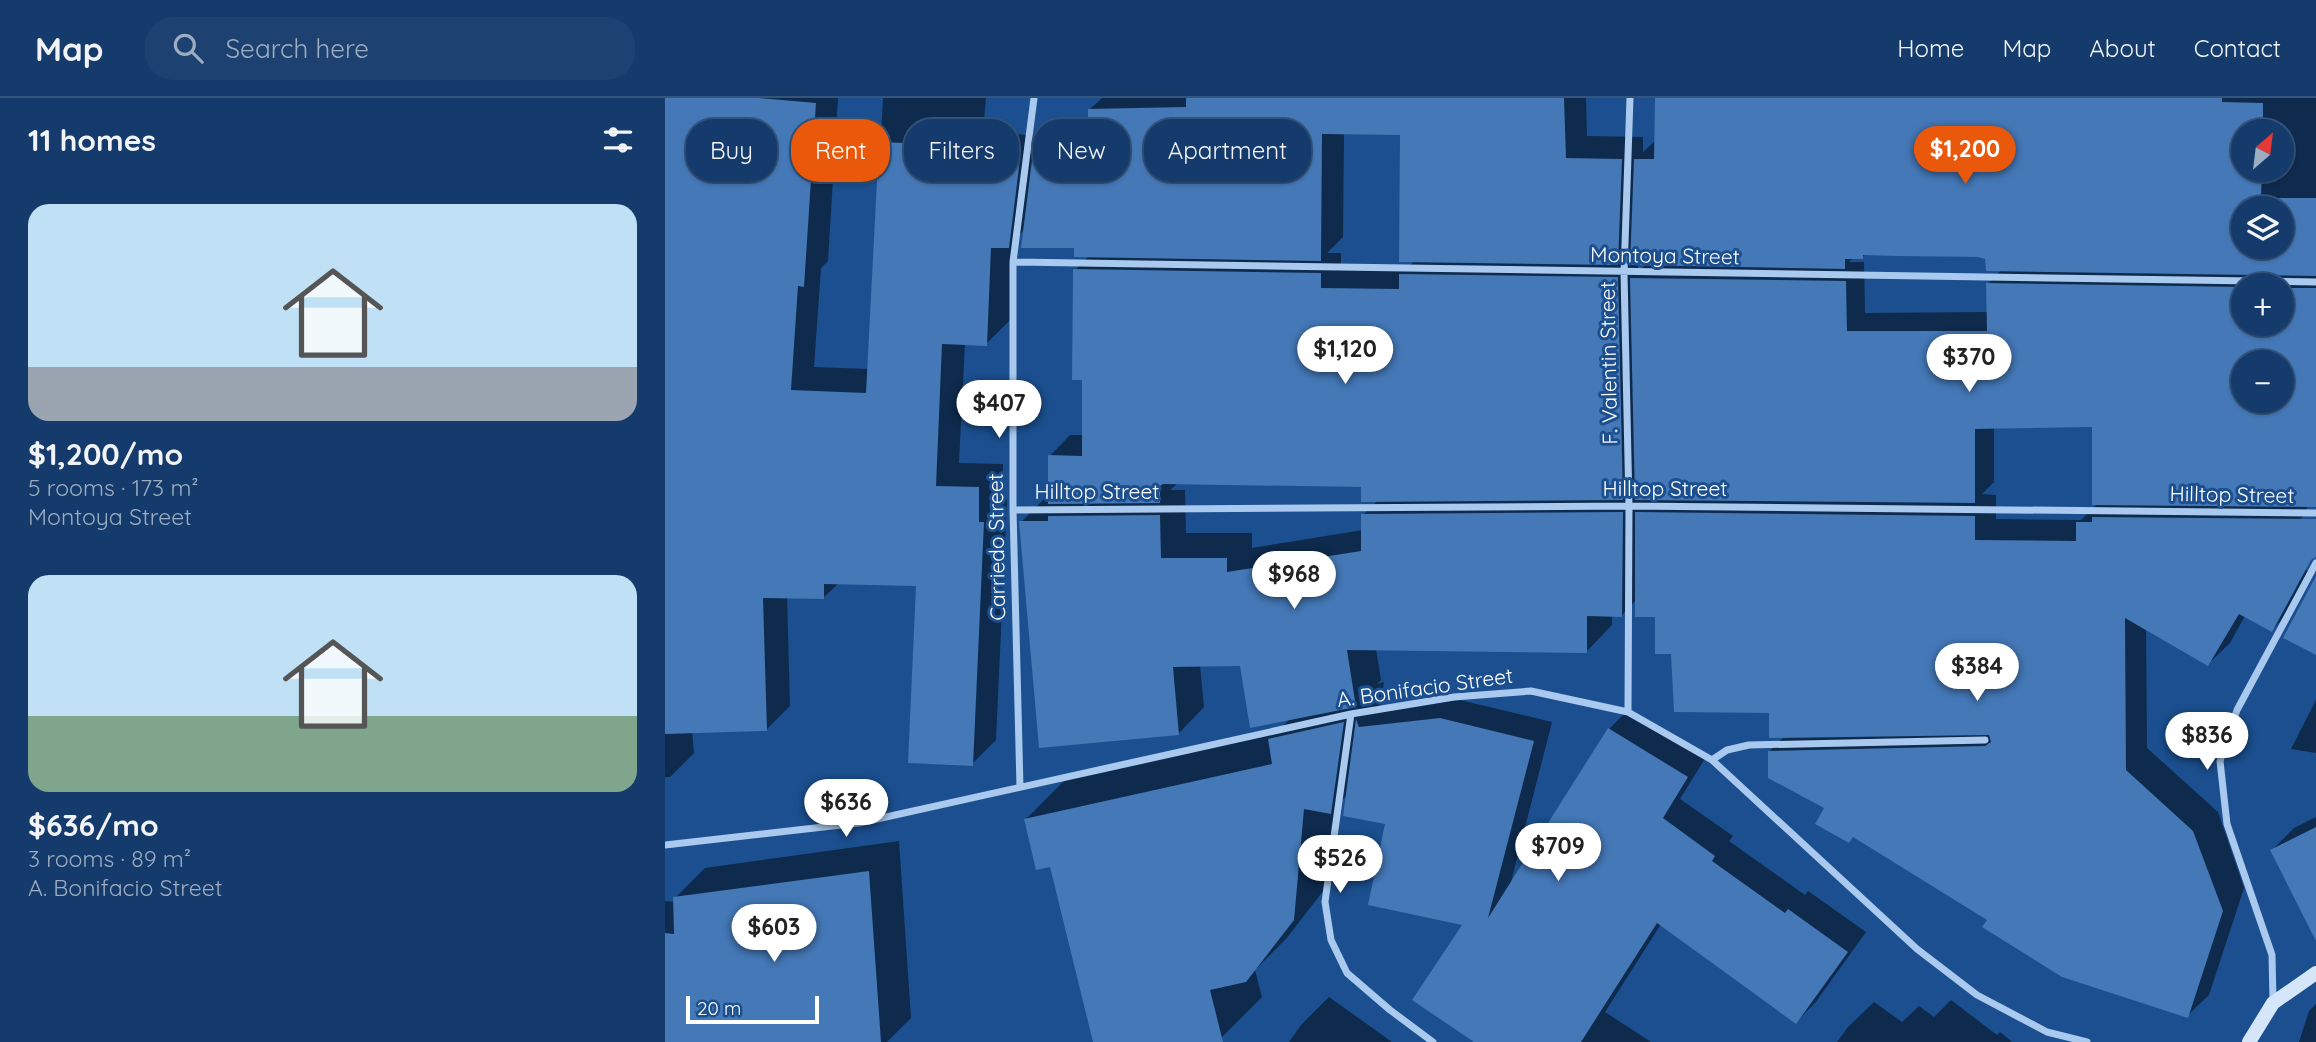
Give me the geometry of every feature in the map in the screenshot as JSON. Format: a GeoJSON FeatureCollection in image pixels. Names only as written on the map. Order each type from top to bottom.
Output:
{"type":"FeatureCollection","features":[{"type":"Feature","properties":{"kind":"street","name":"Carriedo Street"},"geometry":{"type":"LineString","coordinates":[[1020,787],[1013,510],[1013,262],[1034,98]]}},
{"type":"Feature","properties":{"kind":"street","name":"F. Valentin Street"},"geometry":{"type":"LineString","coordinates":[[1628,712],[1629,506],[1624,273],[1630,98]]}},
{"type":"Feature","properties":{"kind":"street","name":"Montoya Street"},"geometry":{"type":"LineString","coordinates":[[1013,262],[2316,282]]}},
{"type":"Feature","properties":{"kind":"street","name":"Hilltop Street"},"geometry":{"type":"LineString","coordinates":[[1013,510],[1629,506],[2316,513]]}},
{"type":"Feature","properties":{"kind":"street"},"geometry":{"type":"LineString","coordinates":[[2273,1003],[2272,955],[2227,824],[2220,761],[2237,710],[2316,563]]}},
{"type":"Feature","properties":{"kind":"street","name":"A. Bonifacio Street"},"geometry":{"type":"LineString","coordinates":[[665,845],[859,824],[1351,714],[1454,697],[1531,691],[1628,712],[1712,760],[1917,949],[1977,995],[2047,1032],[2087,1042]]}},
{"type":"Feature","properties":{"kind":"street"},"geometry":{"type":"LineString","coordinates":[[1351,714],[1325,902],[1331,940],[1347,973],[1433,1042]]}},
{"type":"Feature","properties":{"kind":"street"},"geometry":{"type":"LineString","coordinates":[[1712,760],[1727,750],[1749,745],[1985,740]]}},
{"type":"Feature","properties":{"kind":"street"},"geometry":{"type":"LineString","coordinates":[[2249,1042],[2273,1003],[2316,973]]}},
{"type":"Feature","properties":{"kind":"building"},"geometry":{"type":"Polygon","coordinates":[[[665,98],[759,98],[816,103],[815,119],[791,119],[791,182],[811,182],[804,287],[798,286],[791,390],[866,393],[877,182],[890,182],[890,142],[904,143],[904,182],[1017,182],[1009,248],[991,248],[987,346],[942,344],[936,486],[979,487],[979,522],[984,522],[973,766],[908,763],[916,586],[824,584],[824,599],[763,598],[767,731],[665,734],[665,98]]]}},
{"type":"Feature","properties":{"kind":"building"},"geometry":{"type":"Polygon","coordinates":[[[1186,98],[1564,98],[1566,158],[1622,159],[1618,265],[1399,262],[1400,135],[1322,134],[1321,261],[1074,257],[1074,248],[1021,248],[1032,160],[1033,182],[1130,182],[1130,119],[1088,119],[1088,109],[1186,107],[1186,98]]]}},
{"type":"Feature","properties":{"kind":"building"},"geometry":{"type":"Polygon","coordinates":[[[1655,98],[2222,98],[2222,102],[2263,103],[2263,119],[2231,119],[2231,182],[2262,182],[2261,196],[2231,196],[2231,259],[2294,259],[2294,198],[2316,198],[2316,276],[2294,276],[2294,273],[2231,275],[1986,271],[1985,259],[1978,257],[1863,255],[1863,259],[1845,259],[1845,269],[1630,265],[1634,159],[1654,159],[1655,98]]]}},
{"type":"Feature","properties":{"kind":"building"},"geometry":{"type":"Polygon","coordinates":[[[1073,269],[1321,273],[1321,288],[1399,289],[1399,274],[1618,277],[1623,500],[1361,502],[1361,487],[1163,484],[1160,486],[1160,503],[1048,504],[1048,455],[1082,456],[1082,380],[1072,380],[1073,269]]]}},
{"type":"Feature","properties":{"kind":"building"},"geometry":{"type":"Polygon","coordinates":[[[1630,278],[1846,281],[1847,331],[1987,331],[1986,283],[2231,287],[2231,336],[2294,336],[2294,288],[2316,288],[2316,507],[2092,505],[2092,427],[1975,429],[1975,503],[1635,500],[1630,278]]]}},
{"type":"Feature","properties":{"kind":"building"},"geometry":{"type":"Polygon","coordinates":[[[1623,512],[1622,617],[1587,616],[1587,653],[1347,650],[1356,707],[1250,728],[1240,666],[1173,667],[1179,735],[1039,748],[1019,521],[1048,521],[1048,516],[1160,515],[1161,558],[1227,558],[1227,572],[1361,551],[1361,514],[1623,512]]]}},
{"type":"Feature","properties":{"kind":"building"},"geometry":{"type":"Polygon","coordinates":[[[1635,512],[1975,516],[1975,540],[2076,541],[2076,522],[2092,522],[2092,517],[2316,519],[2316,557],[2311,560],[2272,632],[2239,614],[2208,666],[2125,618],[2126,770],[2193,831],[2223,911],[2188,1018],[2062,977],[1982,927],[1987,920],[1853,837],[1849,843],[1815,824],[1824,808],[1768,778],[1768,751],[1985,746],[1991,742],[1989,735],[1769,738],[1769,713],[1674,712],[1671,654],[1655,654],[1655,617],[1635,617],[1635,512]]]}},
{"type":"Feature","properties":{"kind":"building"},"geometry":{"type":"Polygon","coordinates":[[[2316,576],[2316,655],[2283,638],[2316,576]]]}},
{"type":"Feature","properties":{"kind":"building"},"geometry":{"type":"Polygon","coordinates":[[[1440,718],[1534,741],[1488,918],[1608,728],[1688,777],[1663,818],[1715,856],[1712,861],[1785,913],[1788,909],[1848,952],[1796,1024],[1657,923],[1581,1042],[1474,1042],[1412,1000],[1462,925],[1368,905],[1385,824],[1343,816],[1356,719],[1359,727],[1440,718]]]}},
{"type":"Feature","properties":{"kind":"building"},"geometry":{"type":"Polygon","coordinates":[[[1344,722],[1331,814],[1304,809],[1294,920],[1246,982],[1210,990],[1223,1042],[1093,1042],[1050,867],[1036,870],[1024,819],[1272,764],[1268,739],[1344,722]]]}},
{"type":"Feature","properties":{"kind":"building"},"geometry":{"type":"Polygon","coordinates":[[[2316,827],[2316,941],[2270,850],[2316,827]]]}},
{"type":"Feature","properties":{"kind":"building"},"geometry":{"type":"Polygon","coordinates":[[[869,871],[881,1042],[665,1042],[665,933],[674,934],[673,897],[869,871]]]}}]}
